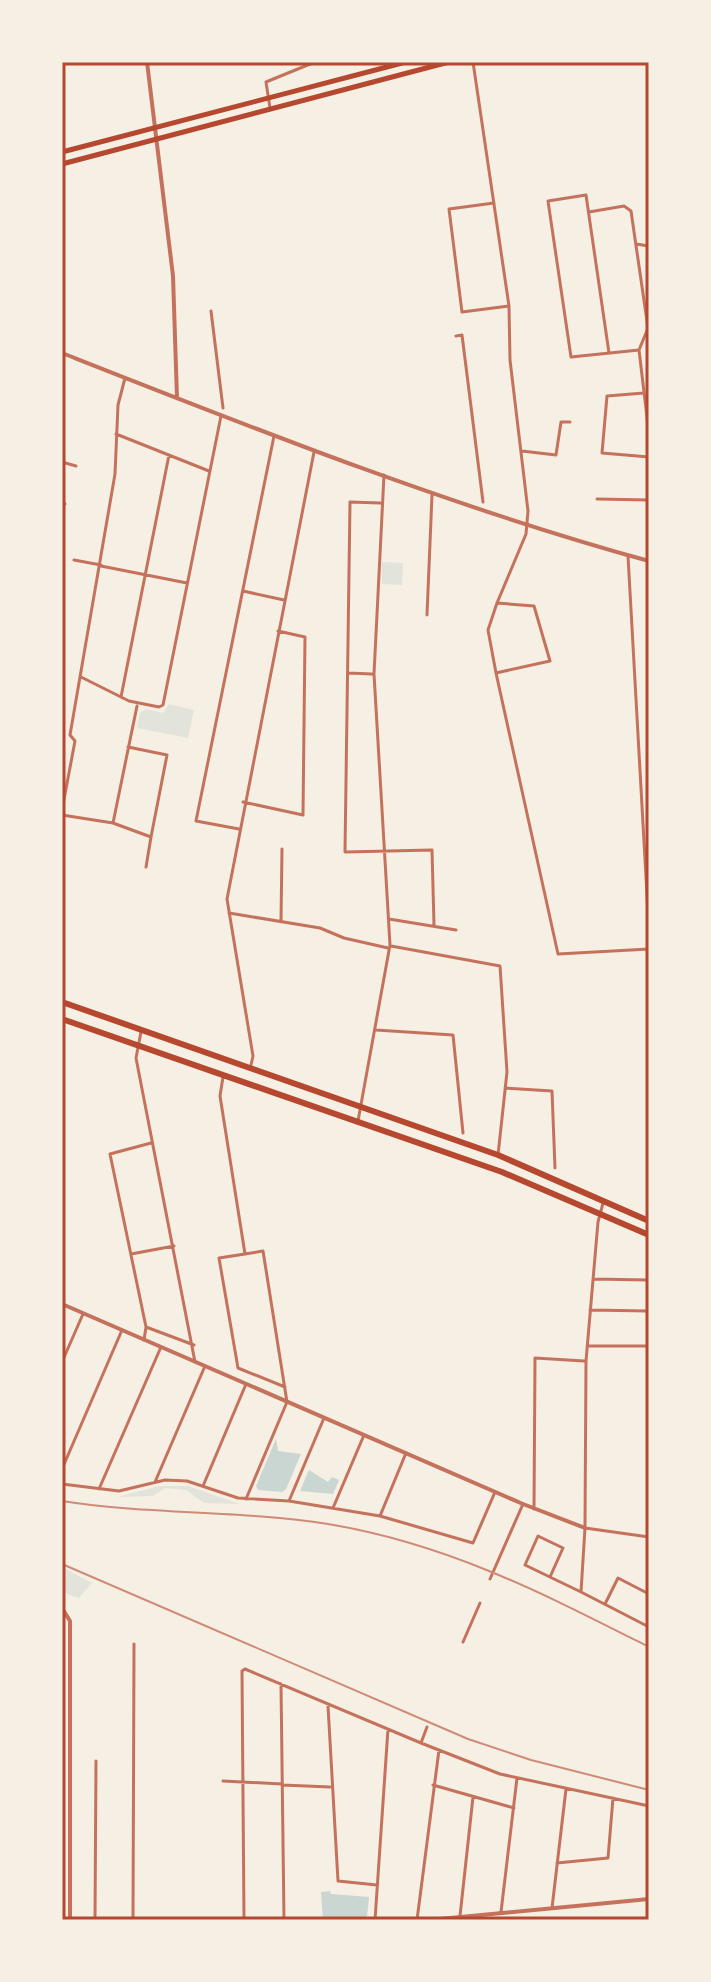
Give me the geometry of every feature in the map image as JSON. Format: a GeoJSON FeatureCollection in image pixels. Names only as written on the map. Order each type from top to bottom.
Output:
{"type":"FeatureCollection","features":[{"type":"Feature","properties":{"kind":"highway"},"geometry":{"type":"LineString","coordinates":[[62,1002],[498,1155],[649,1222]]}},
{"type":"Feature","properties":{"kind":"highway"},"geometry":{"type":"LineString","coordinates":[[62,1019],[502,1172],[648,1235]]}},
{"type":"Feature","properties":{"kind":"main road"},"geometry":{"type":"LineString","coordinates":[[62,152],[406,62]]}},
{"type":"Feature","properties":{"kind":"main road"},"geometry":{"type":"LineString","coordinates":[[62,164],[449,62]]}},
{"type":"Feature","properties":{"kind":"street"},"geometry":{"type":"LineString","coordinates":[[147,62],[173,276],[177,398]]}},
{"type":"Feature","properties":{"kind":"street"},"geometry":{"type":"LineString","coordinates":[[270,108],[266,82],[315,62]]}},
{"type":"Feature","properties":{"kind":"street"},"geometry":{"type":"LineString","coordinates":[[473,62],[509,306],[510,360],[522,451],[527,526],[488,630],[496,673],[558,954],[649,949]]}},
{"type":"Feature","properties":{"kind":"street"},"geometry":{"type":"LineString","coordinates":[[609,353],[586,195],[548,201],[571,357],[639,350]]}},
{"type":"Feature","properties":{"kind":"street"},"geometry":{"type":"LineString","coordinates":[[496,203],[449,209],[460,297],[462,312],[509,306]]}},
{"type":"Feature","properties":{"kind":"street"},"geometry":{"type":"LineString","coordinates":[[589,212],[624,206],[631,211],[648,328],[639,350],[649,434]]}},
{"type":"Feature","properties":{"kind":"street"},"geometry":{"type":"LineString","coordinates":[[636,244],[649,246]]}},
{"type":"Feature","properties":{"kind":"street"},"geometry":{"type":"LineString","coordinates":[[642,290],[649,291]]}},
{"type":"Feature","properties":{"kind":"street"},"geometry":{"type":"LineString","coordinates":[[211,311],[223,408]]}},
{"type":"Feature","properties":{"kind":"street"},"geometry":{"type":"LineString","coordinates":[[456,336],[462,335],[483,502]]}},
{"type":"Feature","properties":{"kind":"street"},"geometry":{"type":"LineString","coordinates":[[62,353],[221,416],[527,526],[649,561]]}},
{"type":"Feature","properties":{"kind":"street"},"geometry":{"type":"LineString","coordinates":[[125,378],[116,434],[115,474],[70,735],[75,741],[62,813],[113,823],[151,837]]}},
{"type":"Feature","properties":{"kind":"street"},"geometry":{"type":"LineString","coordinates":[[644,393],[607,396],[602,453],[649,457]]}},
{"type":"Feature","properties":{"kind":"street"},"geometry":{"type":"LineString","coordinates":[[81,677],[137,704],[163,705],[221,416]]}},
{"type":"Feature","properties":{"kind":"street"},"geometry":{"type":"LineString","coordinates":[[522,451],[556,455],[561,422],[570,422]]}},
{"type":"Feature","properties":{"kind":"street"},"geometry":{"type":"LineString","coordinates":[[116,434],[211,471]]}},
{"type":"Feature","properties":{"kind":"street"},"geometry":{"type":"LineString","coordinates":[[239,829],[196,821],[275,435]]}},
{"type":"Feature","properties":{"kind":"street"},"geometry":{"type":"LineString","coordinates":[[250,1069],[253,1056],[227,899],[243,802],[315,450]]}},
{"type":"Feature","properties":{"kind":"street"},"geometry":{"type":"LineString","coordinates":[[121,697],[169,455]]}},
{"type":"Feature","properties":{"kind":"street"},"geometry":{"type":"LineString","coordinates":[[62,462],[76,466]]}},
{"type":"Feature","properties":{"kind":"street"},"geometry":{"type":"LineString","coordinates":[[358,1121],[390,947],[374,674],[380,503],[384,475]]}},
{"type":"Feature","properties":{"kind":"street"},"geometry":{"type":"LineString","coordinates":[[427,615],[432,491]]}},
{"type":"Feature","properties":{"kind":"street"},"geometry":{"type":"LineString","coordinates":[[597,499],[649,500]]}},
{"type":"Feature","properties":{"kind":"street"},"geometry":{"type":"LineString","coordinates":[[380,503],[350,502],[345,852],[432,850],[434,925]]}},
{"type":"Feature","properties":{"kind":"street"},"geometry":{"type":"LineString","coordinates":[[628,556],[649,931]]}},
{"type":"Feature","properties":{"kind":"street"},"geometry":{"type":"LineString","coordinates":[[74,560],[188,583]]}},
{"type":"Feature","properties":{"kind":"street"},"geometry":{"type":"LineString","coordinates":[[243,591],[284,600]]}},
{"type":"Feature","properties":{"kind":"street"},"geometry":{"type":"LineString","coordinates":[[496,673],[550,661],[534,606],[497,603]]}},
{"type":"Feature","properties":{"kind":"street"},"geometry":{"type":"LineString","coordinates":[[243,802],[303,815],[305,637],[278,631]]}},
{"type":"Feature","properties":{"kind":"street"},"geometry":{"type":"LineString","coordinates":[[348,673],[374,674]]}},
{"type":"Feature","properties":{"kind":"street"},"geometry":{"type":"LineString","coordinates":[[113,823],[137,704]]}},
{"type":"Feature","properties":{"kind":"street"},"geometry":{"type":"LineString","coordinates":[[128,747],[167,755],[146,867]]}},
{"type":"Feature","properties":{"kind":"street"},"geometry":{"type":"LineString","coordinates":[[281,921],[282,849]]}},
{"type":"Feature","properties":{"kind":"street"},"geometry":{"type":"LineString","coordinates":[[229,913],[281,921],[390,947],[500,966],[507,1045],[498,1155]]}},
{"type":"Feature","properties":{"kind":"street"},"geometry":{"type":"LineString","coordinates":[[388,919],[456,930]]}},
{"type":"Feature","properties":{"kind":"street"},"geometry":{"type":"LineString","coordinates":[[376,1030],[453,1035],[463,1133]]}},
{"type":"Feature","properties":{"kind":"street"},"geometry":{"type":"LineString","coordinates":[[141,1031],[136,1058],[195,1362]]}},
{"type":"Feature","properties":{"kind":"street"},"geometry":{"type":"LineString","coordinates":[[223,1075],[220,1096],[245,1254]]}},
{"type":"Feature","properties":{"kind":"street"},"geometry":{"type":"LineString","coordinates":[[505,1088],[552,1091],[555,1168]]}},
{"type":"Feature","properties":{"kind":"street"},"geometry":{"type":"LineString","coordinates":[[144,1340],[146,1327],[110,1154],[152,1142]]}},
{"type":"Feature","properties":{"kind":"street"},"geometry":{"type":"LineString","coordinates":[[581,1592],[585,1528],[586,1361],[604,1200]]}},
{"type":"Feature","properties":{"kind":"street"},"geometry":{"type":"LineString","coordinates":[[648,1235],[649,1222]]}},
{"type":"Feature","properties":{"kind":"street"},"geometry":{"type":"LineString","coordinates":[[131,1254],[174,1246]]}},
{"type":"Feature","properties":{"kind":"street"},"geometry":{"type":"LineString","coordinates":[[239,1380],[219,1258],[263,1251],[287,1402],[246,1499]]}},
{"type":"Feature","properties":{"kind":"street"},"geometry":{"type":"LineString","coordinates":[[587,1346],[648,1346],[648,1280],[593,1279]]}},
{"type":"Feature","properties":{"kind":"street"},"geometry":{"type":"LineString","coordinates":[[62,1304],[534,1509],[585,1528],[649,1537]]}},
{"type":"Feature","properties":{"kind":"street"},"geometry":{"type":"LineString","coordinates":[[590,1310],[648,1311]]}},
{"type":"Feature","properties":{"kind":"street"},"geometry":{"type":"LineString","coordinates":[[62,1362],[83,1313]]}},
{"type":"Feature","properties":{"kind":"street"},"geometry":{"type":"LineString","coordinates":[[146,1327],[194,1345]]}},
{"type":"Feature","properties":{"kind":"street"},"geometry":{"type":"LineString","coordinates":[[62,1469],[122,1330]]}},
{"type":"Feature","properties":{"kind":"street"},"geometry":{"type":"LineString","coordinates":[[99,1489],[161,1347]]}},
{"type":"Feature","properties":{"kind":"street"},"geometry":{"type":"LineString","coordinates":[[534,1509],[535,1358],[586,1361]]}},
{"type":"Feature","properties":{"kind":"street"},"geometry":{"type":"LineString","coordinates":[[155,1482],[205,1366]]}},
{"type":"Feature","properties":{"kind":"street"},"geometry":{"type":"LineString","coordinates":[[238,1368],[285,1387]]}},
{"type":"Feature","properties":{"kind":"street"},"geometry":{"type":"LineString","coordinates":[[203,1486],[246,1384]]}},
{"type":"Feature","properties":{"kind":"street"},"geometry":{"type":"LineString","coordinates":[[289,1501],[324,1418]]}},
{"type":"Feature","properties":{"kind":"street"},"geometry":{"type":"LineString","coordinates":[[333,1508],[364,1435]]}},
{"type":"Feature","properties":{"kind":"street"},"geometry":{"type":"LineString","coordinates":[[380,1516],[406,1453]]}},
{"type":"Feature","properties":{"kind":"street"},"geometry":{"type":"LineString","coordinates":[[62,1484],[119,1491],[155,1482],[187,1481],[246,1499],[289,1501],[380,1516],[473,1543],[495,1492]]}},
{"type":"Feature","properties":{"kind":"street"},"geometry":{"type":"LineString","coordinates":[[490,1579],[523,1504]]}},
{"type":"Feature","properties":{"kind":"street"},"geometry":{"type":"LineString","coordinates":[[550,1577],[563,1548],[538,1536],[525,1565],[649,1627]]}},
{"type":"Feature","properties":{"kind":"street"},"geometry":{"type":"LineString","coordinates":[[605,1604],[618,1578],[649,1594]]}},
{"type":"Feature","properties":{"kind":"street"},"geometry":{"type":"LineString","coordinates":[[463,1642],[480,1603]]}},
{"type":"Feature","properties":{"kind":"street"},"geometry":{"type":"LineString","coordinates":[[62,1608],[70,1621],[70,1920]]}},
{"type":"Feature","properties":{"kind":"street"},"geometry":{"type":"LineString","coordinates":[[133,1920],[134,1644]]}},
{"type":"Feature","properties":{"kind":"street"},"geometry":{"type":"LineString","coordinates":[[244,1920],[240,1675],[245,1669],[421,1743],[517,1778],[649,1806]]}},
{"type":"Feature","properties":{"kind":"street"},"geometry":{"type":"LineString","coordinates":[[281,1684],[284,1920]]}},
{"type":"Feature","properties":{"kind":"street"},"geometry":{"type":"LineString","coordinates":[[328,1704],[338,1881],[377,1885]]}},
{"type":"Feature","properties":{"kind":"street"},"geometry":{"type":"LineString","coordinates":[[421,1743],[427,1727]]}},
{"type":"Feature","properties":{"kind":"street"},"geometry":{"type":"LineString","coordinates":[[375,1920],[388,1729]]}},
{"type":"Feature","properties":{"kind":"street"},"geometry":{"type":"LineString","coordinates":[[417,1920],[439,1750]]}},
{"type":"Feature","properties":{"kind":"street"},"geometry":{"type":"LineString","coordinates":[[95,1920],[96,1761]]}},
{"type":"Feature","properties":{"kind":"street"},"geometry":{"type":"LineString","coordinates":[[501,1912],[517,1778]]}},
{"type":"Feature","properties":{"kind":"street"},"geometry":{"type":"LineString","coordinates":[[223,1781],[331,1787]]}},
{"type":"Feature","properties":{"kind":"street"},"geometry":{"type":"LineString","coordinates":[[433,1785],[514,1808]]}},
{"type":"Feature","properties":{"kind":"street"},"geometry":{"type":"LineString","coordinates":[[552,1908],[566,1788]]}},
{"type":"Feature","properties":{"kind":"street"},"geometry":{"type":"LineString","coordinates":[[460,1917],[473,1797]]}},
{"type":"Feature","properties":{"kind":"street"},"geometry":{"type":"LineString","coordinates":[[557,1863],[608,1858],[613,1798]]}},
{"type":"Feature","properties":{"kind":"street"},"geometry":{"type":"LineString","coordinates":[[429,1920],[649,1899]]}},
{"type":"Feature","properties":{"kind":"shaded area"},"geometry":{"type":"Polygon","coordinates":[[[382,562],[403,563],[402,585],[382,584],[382,562]]]}},
{"type":"Feature","properties":{"kind":"shaded area"},"geometry":{"type":"Polygon","coordinates":[[[169,704],[194,710],[188,738],[137,728],[140,713],[145,709],[163,713],[169,704]]]}},
{"type":"Feature","properties":{"kind":"shaded area"},"geometry":{"type":"Polygon","coordinates":[[[276,1439],[278,1451],[301,1454],[286,1489],[282,1492],[258,1490],[256,1486],[276,1439]]]}},
{"type":"Feature","properties":{"kind":"shaded area"},"geometry":{"type":"Polygon","coordinates":[[[309,1470],[328,1482],[332,1477],[339,1480],[333,1494],[300,1491],[309,1470]]]}},
{"type":"Feature","properties":{"kind":"shaded area"},"geometry":{"type":"Polygon","coordinates":[[[159,1486],[188,1486],[240,1504],[204,1503],[186,1490],[165,1488],[153,1496],[117,1497],[159,1486]]]}},
{"type":"Feature","properties":{"kind":"shaded area"},"geometry":{"type":"Polygon","coordinates":[[[62,1567],[92,1583],[79,1598],[62,1592],[62,1567]]]}},
{"type":"Feature","properties":{"kind":"shaded area"},"geometry":{"type":"Polygon","coordinates":[[[330,1891],[331,1894],[369,1897],[367,1916],[353,1920],[323,1920],[321,1892],[330,1891]]]}},
{"type":"Feature","properties":{"kind":"railway"},"geometry":{"type":"LineString","coordinates":[[62,1501],[128,1509],[295,1520],[372,1533],[454,1557],[493,1573],[649,1647]]}},
{"type":"Feature","properties":{"kind":"railway"},"geometry":{"type":"LineString","coordinates":[[62,1564],[468,1739],[531,1760],[649,1790]]}}]}
